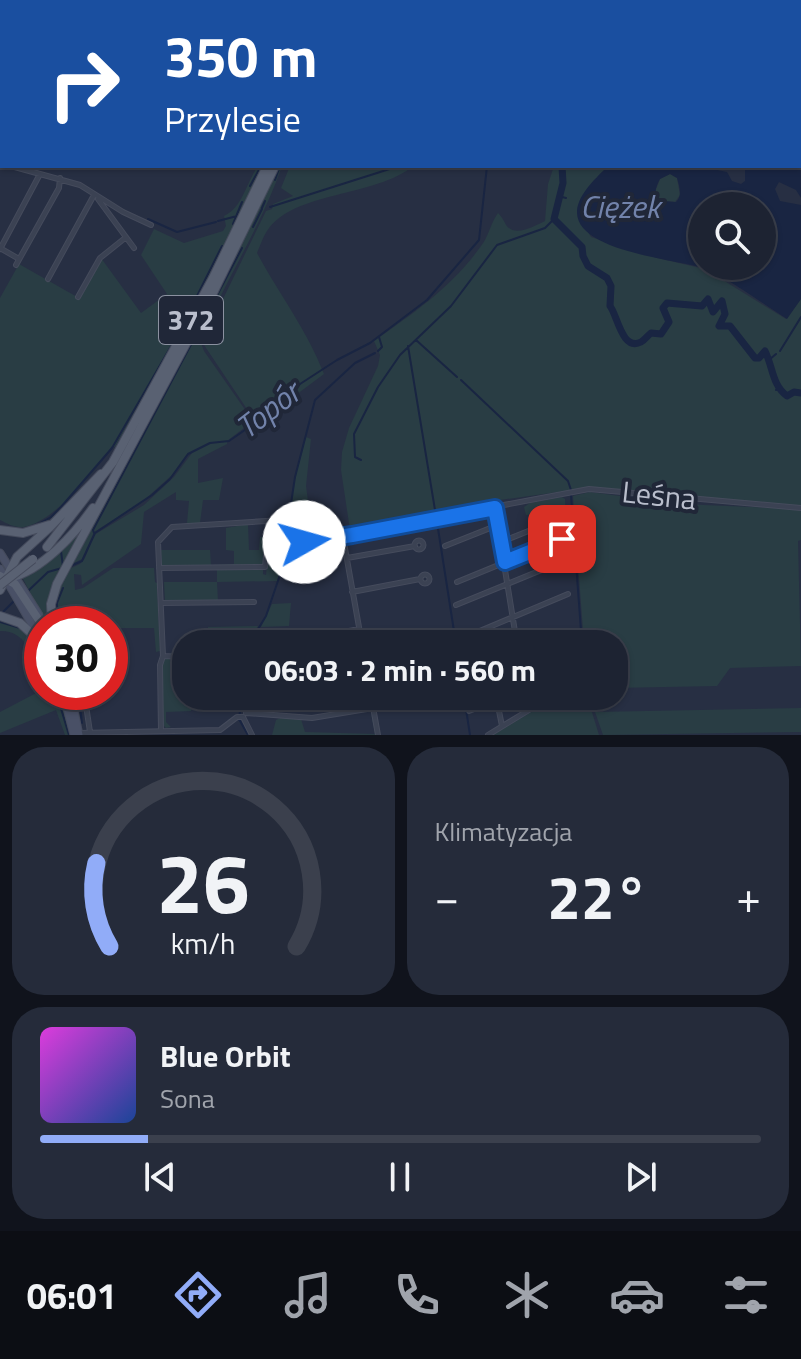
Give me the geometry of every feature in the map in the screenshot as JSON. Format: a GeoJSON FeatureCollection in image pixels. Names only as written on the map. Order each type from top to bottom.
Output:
{"type":"FeatureCollection","features":[{"type":"Feature","properties":{"kind":"main road","name":"372"},"geometry":{"type":"LineString","coordinates":[[47,547],[99,484],[123,444],[213,278],[266,168]]}},
{"type":"Feature","properties":{"kind":"main road","name":"372"},"geometry":{"type":"LineString","coordinates":[[6,579],[47,547],[83,511],[122,460],[224,272],[274,168]]}},
{"type":"Feature","properties":{"kind":"main road"},"geometry":{"type":"LineString","coordinates":[[6,579],[20,554],[102,472],[123,444]]}},
{"type":"Feature","properties":{"kind":"main road"},"geometry":{"type":"LineString","coordinates":[[52,606],[61,577],[122,460]]}},
{"type":"Feature","properties":{"kind":"main road"},"geometry":{"type":"LineString","coordinates":[[6,579],[30,569],[67,538],[107,488]]}},
{"type":"Feature","properties":{"kind":"main road"},"geometry":{"type":"LineString","coordinates":[[0,530],[30,533],[57,520]]}},
{"type":"Feature","properties":{"kind":"main road"},"geometry":{"type":"LineString","coordinates":[[0,553],[6,579]]}},
{"type":"Feature","properties":{"kind":"main road"},"geometry":{"type":"LineString","coordinates":[[0,569],[29,606]]}},
{"type":"Feature","properties":{"kind":"main road"},"geometry":{"type":"LineString","coordinates":[[24,600],[27,606]]}},
{"type":"Feature","properties":{"kind":"main road"},"geometry":{"type":"LineString","coordinates":[[1,616],[24,627]]}},
{"type":"Feature","properties":{"kind":"main road"},"geometry":{"type":"LineString","coordinates":[[69,710],[77,734]]}},
{"type":"Feature","properties":{"kind":"main road"},"geometry":{"type":"LineString","coordinates":[[73,710],[77,734]]}},
{"type":"Feature","properties":{"kind":"street"},"geometry":{"type":"LineString","coordinates":[[18,168],[80,185],[151,225]]}},
{"type":"Feature","properties":{"kind":"street"},"geometry":{"type":"LineString","coordinates":[[40,174],[0,249],[18,262],[59,188],[60,178]]}},
{"type":"Feature","properties":{"kind":"street"},"geometry":{"type":"LineString","coordinates":[[96,196],[134,248]]}},
{"type":"Feature","properties":{"kind":"street"},"geometry":{"type":"LineString","coordinates":[[48,279],[96,196]]}},
{"type":"Feature","properties":{"kind":"street"},"geometry":{"type":"LineString","coordinates":[[78,297],[100,258],[125,238]]}},
{"type":"Feature","properties":{"kind":"street","name":"Leśna"},"geometry":{"type":"LineString","coordinates":[[269,522],[301,521],[302,541],[343,537],[589,489],[801,508]]}},
{"type":"Feature","properties":{"kind":"street"},"geometry":{"type":"LineString","coordinates":[[495,508],[515,630]]}},
{"type":"Feature","properties":{"kind":"street"},"geometry":{"type":"LineString","coordinates":[[159,568],[265,567],[269,522],[178,526],[168,530],[158,542],[159,568],[161,603],[163,656],[160,665],[161,731]]}},
{"type":"Feature","properties":{"kind":"street"},"geometry":{"type":"LineString","coordinates":[[445,546],[498,525]]}},
{"type":"Feature","properties":{"kind":"street"},"geometry":{"type":"LineString","coordinates":[[501,542],[536,528]]}},
{"type":"Feature","properties":{"kind":"street"},"geometry":{"type":"LineString","coordinates":[[343,537],[359,629],[354,630]]}},
{"type":"Feature","properties":{"kind":"street"},"geometry":{"type":"LineString","coordinates":[[457,582],[562,539]]}},
{"type":"Feature","properties":{"kind":"street"},"geometry":{"type":"LineString","coordinates":[[347,558],[415,546]]}},
{"type":"Feature","properties":{"kind":"street"},"geometry":{"type":"LineString","coordinates":[[456,605],[561,562]]}},
{"type":"Feature","properties":{"kind":"street"},"geometry":{"type":"LineString","coordinates":[[352,592],[420,579]]}},
{"type":"Feature","properties":{"kind":"street"},"geometry":{"type":"LineString","coordinates":[[482,630],[568,594]]}},
{"type":"Feature","properties":{"kind":"street"},"geometry":{"type":"LineString","coordinates":[[161,603],[254,602]]}},
{"type":"Feature","properties":{"kind":"street"},"geometry":{"type":"LineString","coordinates":[[163,656],[172,656]]}},
{"type":"Feature","properties":{"kind":"street"},"geometry":{"type":"LineString","coordinates":[[87,710],[90,732]]}},
{"type":"Feature","properties":{"kind":"street"},"geometry":{"type":"LineString","coordinates":[[244,710],[242,716],[253,734]]}},
{"type":"Feature","properties":{"kind":"street"},"geometry":{"type":"LineString","coordinates":[[77,734],[220,730],[242,716],[312,718],[361,710]]}},
{"type":"Feature","properties":{"kind":"street"},"geometry":{"type":"LineString","coordinates":[[373,710],[378,735]]}},
{"type":"Feature","properties":{"kind":"street"},"geometry":{"type":"LineString","coordinates":[[499,710],[502,726]]}},
{"type":"Feature","properties":{"kind":"street"},"geometry":{"type":"LineString","coordinates":[[488,735],[529,710]]}},
{"type":"Feature","properties":{"kind":"shaded area"},"geometry":{"type":"Polygon","coordinates":[[[257,168],[262,168],[217,263],[115,447],[112,446],[85,481],[48,516],[24,527],[0,520],[0,298],[19,264],[79,298],[101,258],[141,313],[167,294],[141,255],[154,229],[184,243],[223,231],[226,226],[224,216],[240,201],[257,168]]]}},
{"type":"Feature","properties":{"kind":"shaded area"},"geometry":{"type":"Polygon","coordinates":[[[276,168],[281,168],[264,211],[200,340],[204,351],[253,421],[227,444],[198,459],[198,483],[223,478],[219,500],[203,500],[200,523],[187,523],[189,501],[176,500],[176,492],[144,512],[141,544],[82,585],[81,575],[74,574],[75,590],[113,568],[154,568],[160,651],[156,652],[154,628],[128,628],[128,606],[55,606],[57,591],[69,569],[85,558],[94,535],[144,505],[174,477],[192,453],[187,454],[172,475],[142,502],[94,532],[82,559],[70,565],[209,309],[276,168]]]}},
{"type":"Feature","properties":{"kind":"shaded area"},"geometry":{"type":"Polygon","coordinates":[[[289,168],[410,168],[378,184],[296,208],[279,218],[266,233],[257,253],[301,327],[324,374],[257,424],[202,342],[266,211],[272,209],[273,204],[293,196],[281,188],[289,168]]]}},
{"type":"Feature","properties":{"kind":"shaded area"},"geometry":{"type":"Polygon","coordinates":[[[553,168],[606,168],[586,193],[577,212],[591,237],[688,265],[688,280],[723,280],[786,319],[801,299],[801,506],[763,505],[594,487],[500,500],[489,506],[353,534],[341,470],[342,452],[349,428],[378,366],[380,355],[374,341],[418,309],[458,274],[484,242],[498,213],[514,231],[525,230],[545,221],[548,184],[553,168]]]}},
{"type":"Feature","properties":{"kind":"shaded area"},"geometry":{"type":"Polygon","coordinates":[[[670,174],[677,178],[680,195],[675,202],[659,200],[655,192],[660,179],[670,174]]]}},
{"type":"Feature","properties":{"kind":"shaded area"},"geometry":{"type":"Polygon","coordinates":[[[306,437],[311,439],[306,486],[309,508],[306,540],[303,536],[303,518],[289,519],[294,483],[306,437]]]}},
{"type":"Feature","properties":{"kind":"shaded area"},"geometry":{"type":"Polygon","coordinates":[[[590,492],[680,504],[801,509],[801,540],[798,541],[801,666],[730,668],[717,686],[628,688],[628,630],[583,630],[573,496],[590,492]]]}},
{"type":"Feature","properties":{"kind":"shaded area"},"geometry":{"type":"Polygon","coordinates":[[[565,499],[566,518],[545,526],[540,513],[526,515],[524,507],[530,503],[565,499]]]}},
{"type":"Feature","properties":{"kind":"shaded area"},"geometry":{"type":"Polygon","coordinates":[[[93,513],[61,571],[57,573],[59,575],[48,606],[37,606],[22,577],[93,513]]]}},
{"type":"Feature","properties":{"kind":"shaded area"},"geometry":{"type":"Polygon","coordinates":[[[286,522],[282,566],[277,581],[217,582],[217,569],[162,569],[161,550],[210,550],[211,565],[234,564],[234,551],[226,550],[226,528],[248,524],[249,550],[259,550],[260,537],[264,537],[263,574],[266,575],[268,554],[282,555],[286,522]]]}},
{"type":"Feature","properties":{"kind":"shaded area"},"geometry":{"type":"Polygon","coordinates":[[[164,582],[217,582],[218,601],[165,602],[164,582]]]}},
{"type":"Feature","properties":{"kind":"shaded area"},"geometry":{"type":"Polygon","coordinates":[[[291,603],[289,626],[261,627],[272,604],[291,603]]]}},
{"type":"Feature","properties":{"kind":"shaded area"},"geometry":{"type":"Polygon","coordinates":[[[0,619],[24,630],[24,642],[16,635],[0,631],[0,619]]]}},
{"type":"Feature","properties":{"kind":"shaded area"},"geometry":{"type":"Polygon","coordinates":[[[258,626],[256,630],[208,630],[208,627],[258,626]]]}},
{"type":"Feature","properties":{"kind":"shaded area"},"geometry":{"type":"Polygon","coordinates":[[[172,658],[172,710],[191,710],[166,712],[166,722],[171,727],[166,728],[163,725],[163,660],[172,658]]]}},
{"type":"Feature","properties":{"kind":"shaded area"},"geometry":{"type":"Polygon","coordinates":[[[24,699],[24,710],[56,710],[0,733],[0,712],[24,699]]]}},
{"type":"Feature","properties":{"kind":"shaded area"},"geometry":{"type":"Polygon","coordinates":[[[801,708],[801,732],[603,735],[595,712],[801,708]]]}},
{"type":"Feature","properties":{"kind":"shaded area"},"geometry":{"type":"Polygon","coordinates":[[[56,710],[65,710],[71,735],[65,735],[56,710]]]}},
{"type":"Feature","properties":{"kind":"shaded area"},"geometry":{"type":"Polygon","coordinates":[[[535,710],[591,710],[599,735],[493,735],[535,710]]]}},
{"type":"Feature","properties":{"kind":"shaded area"},"geometry":{"type":"Polygon","coordinates":[[[371,713],[377,735],[272,735],[276,720],[280,718],[301,719],[305,732],[375,734],[371,713]]]}},
{"type":"Feature","properties":{"kind":"water","name":"Ciężek"},"geometry":{"type":"Polygon","coordinates":[[[606,168],[716,168],[727,172],[732,181],[741,184],[745,181],[745,170],[742,168],[801,168],[801,198],[796,190],[779,182],[775,189],[780,201],[801,205],[801,299],[787,319],[726,280],[776,280],[776,192],[688,192],[688,265],[608,244],[592,236],[581,225],[577,211],[584,192],[606,168]],[[670,174],[657,184],[657,198],[659,201],[676,202],[680,190],[677,178],[670,174]]]}},
{"type":"Feature","properties":{"kind":"waterway"},"geometry":{"type":"LineString","coordinates":[[250,186],[260,168]]}},
{"type":"Feature","properties":{"kind":"waterway"},"geometry":{"type":"LineString","coordinates":[[275,180],[279,168]]}},
{"type":"Feature","properties":{"kind":"waterway"},"geometry":{"type":"LineString","coordinates":[[270,207],[393,168]]}},
{"type":"Feature","properties":{"kind":"waterway","name":"Topór"},"geometry":{"type":"LineString","coordinates":[[68,567],[82,561],[95,533],[152,495],[170,479],[188,454],[210,443],[229,441],[275,409],[300,384],[370,343],[427,300],[479,240],[487,168]]}},
{"type":"Feature","properties":{"kind":"waterway"},"geometry":{"type":"LineString","coordinates":[[562,168],[563,183],[554,219],[582,247],[588,266],[607,278],[611,286],[610,306],[629,342],[641,342],[651,333],[661,334],[669,322],[663,308],[667,303],[702,306],[708,299],[713,312],[722,301],[725,314],[719,326],[730,326],[755,358],[765,351],[782,392],[787,396],[794,392],[801,393]]}},
{"type":"Feature","properties":{"kind":"waterway"},"geometry":{"type":"LineString","coordinates":[[558,196],[566,198]]}},
{"type":"Feature","properties":{"kind":"waterway"},"geometry":{"type":"LineString","coordinates":[[262,208],[265,201]]}},
{"type":"Feature","properties":{"kind":"waterway"},"geometry":{"type":"LineString","coordinates":[[233,224],[242,202]]}},
{"type":"Feature","properties":{"kind":"waterway"},"geometry":{"type":"LineString","coordinates":[[253,227],[262,209]]}},
{"type":"Feature","properties":{"kind":"waterway"},"geometry":{"type":"LineString","coordinates":[[218,221],[237,216]]}},
{"type":"Feature","properties":{"kind":"waterway"},"geometry":{"type":"LineString","coordinates":[[148,219],[177,232],[216,222]]}},
{"type":"Feature","properties":{"kind":"waterway"},"geometry":{"type":"LineString","coordinates":[[361,460],[355,457],[354,434],[378,387],[400,355],[451,306],[497,245],[545,228],[554,219]]}},
{"type":"Feature","properties":{"kind":"waterway"},"geometry":{"type":"LineString","coordinates":[[37,525],[61,507],[112,448],[177,336],[222,246]]}},
{"type":"Feature","properties":{"kind":"waterway"},"geometry":{"type":"LineString","coordinates":[[94,533],[242,248]]}},
{"type":"Feature","properties":{"kind":"waterway"},"geometry":{"type":"LineString","coordinates":[[780,351],[801,317]]}},
{"type":"Feature","properties":{"kind":"waterway"},"geometry":{"type":"LineString","coordinates":[[378,351],[382,347],[379,337]]}},
{"type":"Feature","properties":{"kind":"waterway"},"geometry":{"type":"LineString","coordinates":[[416,340],[457,377]]}},
{"type":"Feature","properties":{"kind":"waterway"},"geometry":{"type":"LineString","coordinates":[[408,346],[436,516]]}},
{"type":"Feature","properties":{"kind":"waterway"},"geometry":{"type":"LineString","coordinates":[[289,517],[295,477],[315,400],[355,363],[375,353]]}},
{"type":"Feature","properties":{"kind":"waterway"},"geometry":{"type":"LineString","coordinates":[[769,360],[776,354]]}},
{"type":"Feature","properties":{"kind":"waterway"},"geometry":{"type":"LineString","coordinates":[[461,380],[568,481],[571,490]]}},
{"type":"Feature","properties":{"kind":"waterway"},"geometry":{"type":"LineString","coordinates":[[571,495],[581,630]]}},
{"type":"Feature","properties":{"kind":"waterway"},"geometry":{"type":"LineString","coordinates":[[258,630],[266,616],[282,569],[288,522]]}},
{"type":"Feature","properties":{"kind":"waterway"},"geometry":{"type":"LineString","coordinates":[[437,522],[454,630]]}},
{"type":"Feature","properties":{"kind":"waterway"},"geometry":{"type":"LineString","coordinates":[[61,551],[63,567]]}},
{"type":"Feature","properties":{"kind":"waterway","name":"Topór"},"geometry":{"type":"LineString","coordinates":[[28,591],[48,572],[62,568]]}},
{"type":"Feature","properties":{"kind":"waterway"},"geometry":{"type":"LineString","coordinates":[[57,606],[63,588]]}},
{"type":"Feature","properties":{"kind":"waterway","name":"Topór"},"geometry":{"type":"LineString","coordinates":[[1,614],[16,599]]}},
{"type":"Feature","properties":{"kind":"waterway"},"geometry":{"type":"LineString","coordinates":[[0,622],[20,628]]}},
{"type":"Feature","properties":{"kind":"waterway"},"geometry":{"type":"LineString","coordinates":[[61,710],[69,735]]}},
{"type":"Feature","properties":{"kind":"waterway"},"geometry":{"type":"LineString","coordinates":[[80,710],[82,723]]}},
{"type":"Feature","properties":{"kind":"waterway"},"geometry":{"type":"LineString","coordinates":[[240,710],[239,719],[248,735]]}},
{"type":"Feature","properties":{"kind":"waterway"},"geometry":{"type":"LineString","coordinates":[[466,710],[470,735]]}},
{"type":"Feature","properties":{"kind":"route"},"geometry":{"type":"LineString","coordinates":[[304,542],[495,508],[505,562],[562,539]]}}]}
